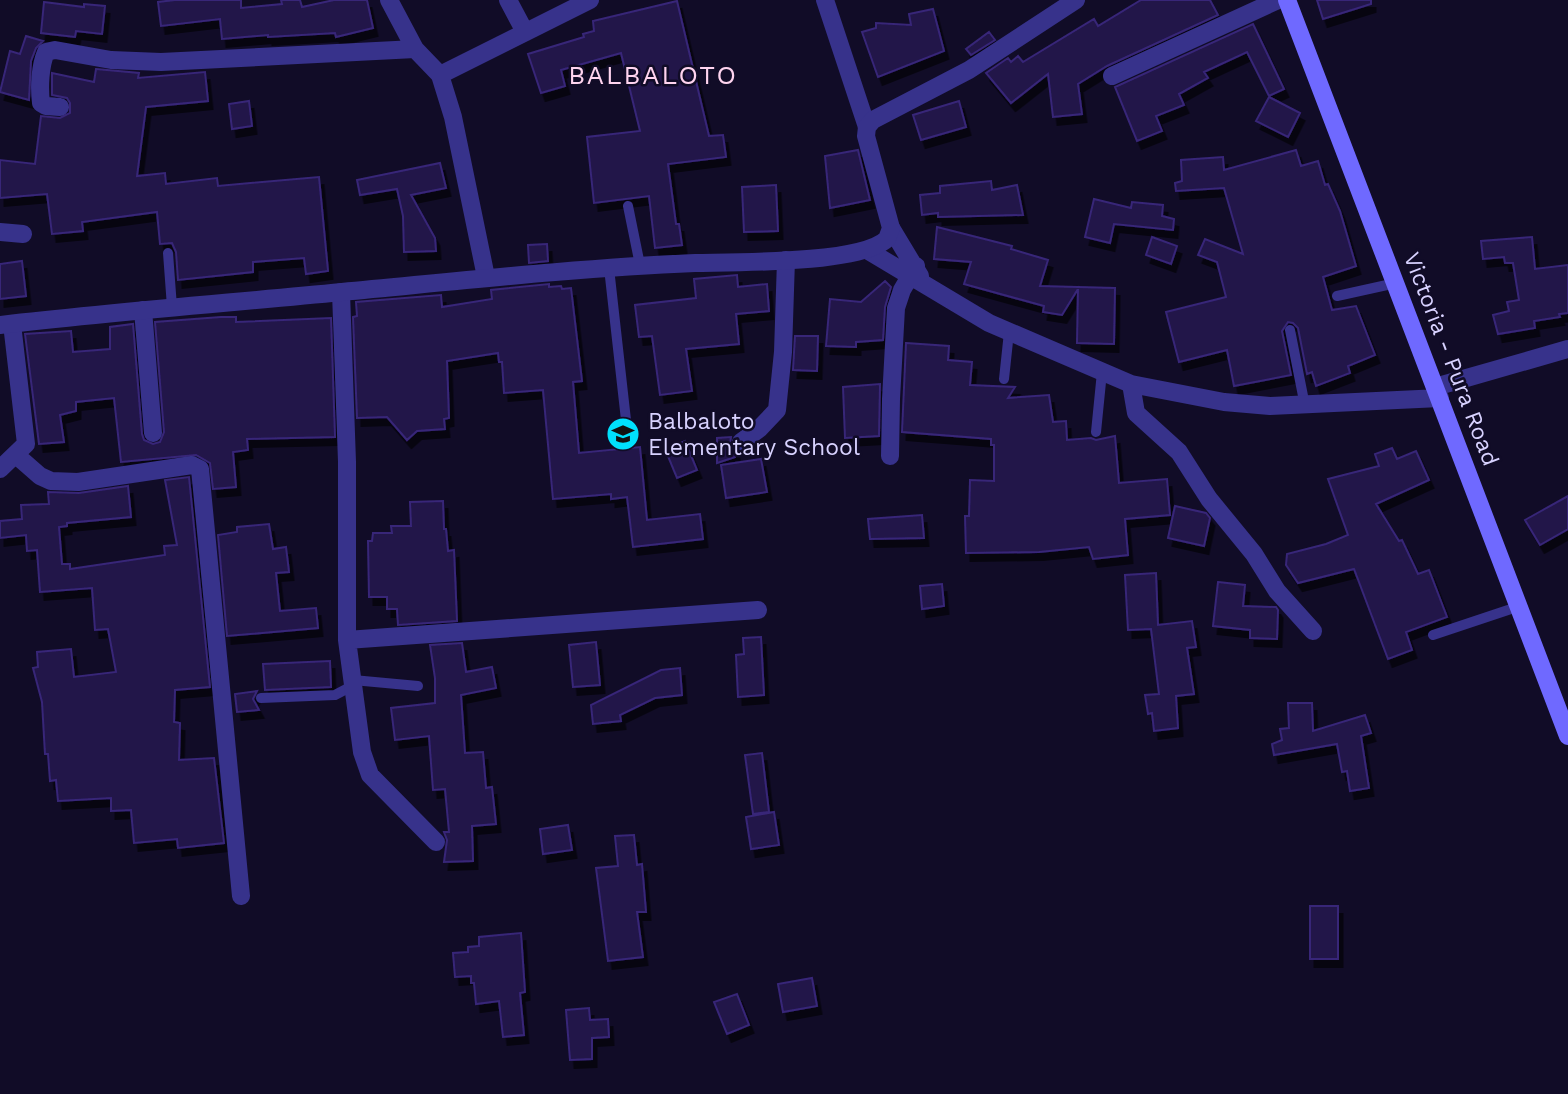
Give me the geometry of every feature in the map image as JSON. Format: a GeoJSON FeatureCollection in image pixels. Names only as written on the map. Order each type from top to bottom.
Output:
{"type":"FeatureCollection","features":[{"type":"Feature","properties":{"kind":"main road","name":"Victoria - Pura Road"},"geometry":{"type":"LineString","coordinates":[[1287,0],[1520,606],[1564,712],[1568,736]]}},
{"type":"Feature","properties":{"kind":"street"},"geometry":{"type":"LineString","coordinates":[[389,0],[415,48],[440,75],[453,117],[486,277]]}},
{"type":"Feature","properties":{"kind":"street"},"geometry":{"type":"LineString","coordinates":[[508,0],[525,33]]}},
{"type":"Feature","properties":{"kind":"street"},"geometry":{"type":"LineString","coordinates":[[440,75],[590,0]]}},
{"type":"Feature","properties":{"kind":"street"},"geometry":{"type":"LineString","coordinates":[[825,0],[867,127],[866,136],[891,228],[916,275]]}},
{"type":"Feature","properties":{"kind":"street"},"geometry":{"type":"LineString","coordinates":[[867,127],[873,120],[969,70],[1076,0]]}},
{"type":"Feature","properties":{"kind":"street"},"geometry":{"type":"LineString","coordinates":[[1112,76],[1278,0]]}},
{"type":"Feature","properties":{"kind":"street"},"geometry":{"type":"LineString","coordinates":[[60,107],[46,106],[41,103],[40,96],[43,60],[46,52],[55,50],[111,60],[161,62],[415,48]]}},
{"type":"Feature","properties":{"kind":"street"},"geometry":{"type":"LineString","coordinates":[[0,469],[26,444],[6,324],[486,277],[640,265],[786,260],[867,250],[887,239],[891,228]]}},
{"type":"Feature","properties":{"kind":"street"},"geometry":{"type":"LineString","coordinates":[[0,232],[23,234]]}},
{"type":"Feature","properties":{"kind":"street"},"geometry":{"type":"LineString","coordinates":[[867,250],[916,275],[989,323],[1102,372],[1131,384],[1224,402],[1305,406],[1437,392],[1568,349]]}},
{"type":"Feature","properties":{"kind":"street"},"geometry":{"type":"LineString","coordinates":[[741,442],[759,429],[777,410],[783,352],[786,260]]}},
{"type":"Feature","properties":{"kind":"street"},"geometry":{"type":"LineString","coordinates":[[890,456],[896,308],[916,275]]}},
{"type":"Feature","properties":{"kind":"street"},"geometry":{"type":"LineString","coordinates":[[341,292],[347,462],[347,640],[362,752],[370,775],[436,842]]}},
{"type":"Feature","properties":{"kind":"street"},"geometry":{"type":"LineString","coordinates":[[143,310],[153,433]]}},
{"type":"Feature","properties":{"kind":"street"},"geometry":{"type":"LineString","coordinates":[[1131,384],[1136,413],[1179,452],[1209,499],[1254,554],[1277,591],[1313,631]]}},
{"type":"Feature","properties":{"kind":"street"},"geometry":{"type":"LineString","coordinates":[[16,455],[40,476],[51,481],[78,482],[192,465],[200,469],[241,896]]}},
{"type":"Feature","properties":{"kind":"street"},"geometry":{"type":"LineString","coordinates":[[347,640],[758,610]]}},
{"type":"Feature","properties":{"kind":"lane"},"geometry":{"type":"LineString","coordinates":[[628,206],[640,265]]}},
{"type":"Feature","properties":{"kind":"lane"},"geometry":{"type":"LineString","coordinates":[[168,253],[172,307]]}},
{"type":"Feature","properties":{"kind":"lane"},"geometry":{"type":"LineString","coordinates":[[609,268],[626,420]]}},
{"type":"Feature","properties":{"kind":"lane"},"geometry":{"type":"LineString","coordinates":[[1337,296],[1396,283]]}},
{"type":"Feature","properties":{"kind":"lane"},"geometry":{"type":"LineString","coordinates":[[1290,330],[1305,406]]}},
{"type":"Feature","properties":{"kind":"lane"},"geometry":{"type":"LineString","coordinates":[[1004,379],[1009,331]]}},
{"type":"Feature","properties":{"kind":"lane"},"geometry":{"type":"LineString","coordinates":[[1096,432],[1102,372]]}},
{"type":"Feature","properties":{"kind":"lane"},"geometry":{"type":"LineString","coordinates":[[1433,635],[1520,606]]}},
{"type":"Feature","properties":{"kind":"lane"},"geometry":{"type":"LineString","coordinates":[[261,698],[335,695],[353,683],[418,686]]}},
{"type":"Feature","properties":{"kind":"building"},"geometry":{"type":"Polygon","coordinates":[[[241,0],[241,8],[282,4],[281,0],[300,0],[302,7],[334,0],[367,0],[373,28],[336,37],[335,33],[222,39],[220,19],[161,26],[158,2],[241,0]]]}},
{"type":"Feature","properties":{"kind":"building"},"geometry":{"type":"Polygon","coordinates":[[[1141,0],[1210,0],[1218,15],[1107,66],[1078,84],[1082,114],[1053,117],[1048,74],[1011,103],[986,73],[1008,58],[1011,62],[1018,56],[1023,62],[1094,19],[1098,26],[1141,0]]]}},
{"type":"Feature","properties":{"kind":"building"},"geometry":{"type":"Polygon","coordinates":[[[1317,0],[1371,0],[1371,4],[1323,19],[1317,0]]]}},
{"type":"Feature","properties":{"kind":"building"},"geometry":{"type":"Polygon","coordinates":[[[677,1],[709,136],[723,135],[726,157],[668,164],[676,224],[679,224],[682,245],[655,248],[649,196],[594,203],[587,137],[640,131],[621,53],[561,70],[565,86],[541,93],[528,54],[584,37],[583,34],[594,31],[593,21],[677,1]]]}},
{"type":"Feature","properties":{"kind":"building"},"geometry":{"type":"Polygon","coordinates":[[[44,2],[84,7],[84,4],[105,6],[102,34],[76,31],[75,37],[41,33],[44,2]]]}},
{"type":"Feature","properties":{"kind":"building"},"geometry":{"type":"Polygon","coordinates":[[[933,9],[944,51],[878,77],[862,32],[876,28],[876,23],[911,25],[909,14],[933,9]]]}},
{"type":"Feature","properties":{"kind":"building"},"geometry":{"type":"Polygon","coordinates":[[[1253,24],[1284,89],[1269,96],[1247,52],[1204,72],[1208,78],[1179,94],[1184,105],[1156,116],[1162,131],[1137,141],[1115,87],[1253,24]]]}},
{"type":"Feature","properties":{"kind":"building"},"geometry":{"type":"Polygon","coordinates":[[[989,32],[995,40],[971,55],[966,49],[989,32]]]}},
{"type":"Feature","properties":{"kind":"building"},"geometry":{"type":"Polygon","coordinates":[[[26,36],[43,41],[36,48],[31,61],[29,100],[0,92],[10,51],[20,54],[26,36]]]}},
{"type":"Feature","properties":{"kind":"building"},"geometry":{"type":"Polygon","coordinates":[[[96,69],[139,73],[138,78],[205,72],[208,101],[146,107],[137,176],[165,173],[166,184],[217,178],[218,186],[319,177],[328,271],[306,274],[304,258],[253,262],[253,272],[178,280],[176,252],[172,243],[160,244],[157,212],[82,222],[83,231],[52,234],[47,194],[0,198],[0,160],[35,164],[41,116],[60,118],[70,113],[67,98],[52,95],[52,73],[94,82],[96,69]]]}},
{"type":"Feature","properties":{"kind":"building"},"geometry":{"type":"Polygon","coordinates":[[[1269,97],[1300,113],[1288,137],[1256,121],[1269,97]]]}},
{"type":"Feature","properties":{"kind":"building"},"geometry":{"type":"Polygon","coordinates":[[[249,101],[252,126],[232,129],[229,104],[249,101]]]}},
{"type":"Feature","properties":{"kind":"building"},"geometry":{"type":"Polygon","coordinates":[[[959,101],[966,127],[921,140],[913,115],[959,101]]]}},
{"type":"Feature","properties":{"kind":"building"},"geometry":{"type":"Polygon","coordinates":[[[858,150],[870,200],[830,208],[825,156],[858,150]]]}},
{"type":"Feature","properties":{"kind":"building"},"geometry":{"type":"Polygon","coordinates":[[[1296,150],[1301,166],[1318,161],[1325,185],[1328,184],[1340,211],[1356,266],[1323,277],[1332,310],[1356,306],[1375,355],[1348,366],[1350,373],[1316,386],[1312,372],[1307,374],[1298,328],[1288,322],[1282,331],[1291,375],[1234,386],[1227,350],[1179,362],[1166,312],[1226,297],[1217,262],[1198,255],[1205,239],[1243,254],[1224,188],[1176,191],[1175,183],[1182,181],[1181,160],[1223,157],[1224,170],[1296,150]]]}},
{"type":"Feature","properties":{"kind":"building"},"geometry":{"type":"Polygon","coordinates":[[[440,163],[446,188],[411,195],[435,238],[436,251],[404,252],[403,216],[397,189],[360,195],[357,180],[440,163]]]}},
{"type":"Feature","properties":{"kind":"building"},"geometry":{"type":"Polygon","coordinates":[[[991,181],[992,190],[1017,185],[1023,215],[922,215],[920,195],[940,193],[940,186],[991,181]]]}},
{"type":"Feature","properties":{"kind":"building"},"geometry":{"type":"Polygon","coordinates":[[[776,185],[778,231],[744,232],[742,187],[776,185]]]}},
{"type":"Feature","properties":{"kind":"building"},"geometry":{"type":"Polygon","coordinates":[[[1094,199],[1131,208],[1132,202],[1163,205],[1162,216],[1174,219],[1173,230],[1114,224],[1110,243],[1085,237],[1094,199]]]}},
{"type":"Feature","properties":{"kind":"building"},"geometry":{"type":"Polygon","coordinates":[[[937,227],[1012,246],[1011,249],[1048,260],[1040,286],[1115,288],[1114,344],[1077,343],[1078,289],[1062,315],[1043,312],[1044,306],[964,284],[971,262],[934,259],[937,227]]]}},
{"type":"Feature","properties":{"kind":"building"},"geometry":{"type":"Polygon","coordinates":[[[1152,237],[1177,246],[1171,264],[1146,255],[1152,237]]]}},
{"type":"Feature","properties":{"kind":"building"},"geometry":{"type":"Polygon","coordinates":[[[1532,237],[1535,269],[1568,265],[1568,313],[1534,321],[1535,328],[1498,334],[1493,315],[1509,311],[1507,302],[1519,300],[1513,263],[1505,263],[1504,257],[1483,259],[1481,241],[1532,237]]]}},
{"type":"Feature","properties":{"kind":"building"},"geometry":{"type":"Polygon","coordinates":[[[547,244],[548,261],[529,263],[528,245],[547,244]]]}},
{"type":"Feature","properties":{"kind":"building"},"geometry":{"type":"Polygon","coordinates":[[[22,261],[26,296],[0,299],[0,264],[22,261]]]}},
{"type":"Feature","properties":{"kind":"building"},"geometry":{"type":"Polygon","coordinates":[[[737,275],[738,287],[767,284],[769,311],[736,314],[739,344],[686,349],[692,391],[660,395],[652,336],[639,337],[635,305],[696,298],[694,279],[737,275]]]}},
{"type":"Feature","properties":{"kind":"building"},"geometry":{"type":"Polygon","coordinates":[[[885,281],[891,287],[885,307],[883,340],[856,342],[856,347],[826,346],[830,299],[861,302],[885,281]]]}},
{"type":"Feature","properties":{"kind":"building"},"geometry":{"type":"Polygon","coordinates":[[[549,284],[549,287],[571,288],[582,381],[573,382],[579,453],[640,447],[647,520],[700,514],[703,539],[633,547],[627,497],[611,499],[611,494],[553,499],[543,390],[504,393],[502,362],[499,362],[498,353],[447,361],[449,418],[444,419],[445,429],[417,431],[407,440],[387,417],[357,418],[353,317],[357,316],[356,302],[441,295],[442,307],[492,299],[491,290],[549,284]]]}},
{"type":"Feature","properties":{"kind":"building"},"geometry":{"type":"Polygon","coordinates":[[[236,317],[236,322],[331,318],[335,437],[247,439],[248,450],[233,452],[236,487],[213,489],[210,463],[196,455],[121,462],[114,398],[76,402],[76,411],[60,415],[64,442],[39,444],[25,334],[71,331],[73,352],[110,349],[110,327],[133,324],[142,434],[144,440],[153,444],[160,442],[164,432],[155,322],[236,317]]]}},
{"type":"Feature","properties":{"kind":"building"},"geometry":{"type":"Polygon","coordinates":[[[795,336],[818,336],[817,371],[793,370],[795,336]]]}},
{"type":"Feature","properties":{"kind":"building"},"geometry":{"type":"Polygon","coordinates":[[[906,343],[949,346],[948,360],[972,362],[970,385],[1015,387],[1008,398],[1049,395],[1053,422],[1066,421],[1067,440],[1096,440],[1115,436],[1119,483],[1167,479],[1170,515],[1125,519],[1128,555],[1093,559],[1089,547],[1039,552],[966,553],[965,516],[969,516],[970,480],[994,481],[994,445],[991,445],[991,439],[902,432],[906,343]]]}},
{"type":"Feature","properties":{"kind":"building"},"geometry":{"type":"Polygon","coordinates":[[[880,384],[879,436],[845,438],[843,387],[880,384]]]}},
{"type":"Feature","properties":{"kind":"building"},"geometry":{"type":"Polygon","coordinates":[[[731,437],[730,444],[735,451],[735,457],[717,463],[717,438],[731,437]]]}},
{"type":"Feature","properties":{"kind":"building"},"geometry":{"type":"Polygon","coordinates":[[[685,441],[697,470],[677,478],[665,449],[685,441]]]}},
{"type":"Feature","properties":{"kind":"building"},"geometry":{"type":"Polygon","coordinates":[[[1392,448],[1397,459],[1416,451],[1429,480],[1376,504],[1399,541],[1402,540],[1418,574],[1429,570],[1447,617],[1406,632],[1412,650],[1388,659],[1354,569],[1298,583],[1286,565],[1287,554],[1348,535],[1328,479],[1379,466],[1375,454],[1392,448]]]}},
{"type":"Feature","properties":{"kind":"building"},"geometry":{"type":"Polygon","coordinates":[[[761,459],[767,492],[726,498],[721,465],[761,459]]]}},
{"type":"Feature","properties":{"kind":"building"},"geometry":{"type":"Polygon","coordinates":[[[189,477],[210,687],[175,690],[174,722],[180,723],[179,760],[214,758],[224,843],[178,848],[177,839],[134,843],[131,810],[111,811],[111,798],[58,801],[56,780],[50,781],[48,754],[45,754],[42,702],[33,668],[38,667],[37,652],[71,649],[74,677],[116,672],[108,629],[95,630],[92,588],[40,592],[37,550],[27,551],[26,535],[0,538],[0,521],[22,519],[21,505],[49,504],[48,492],[79,493],[128,486],[131,517],[67,523],[67,526],[59,527],[62,564],[70,564],[70,569],[165,555],[164,546],[177,545],[165,480],[189,477]]]}},
{"type":"Feature","properties":{"kind":"building"},"geometry":{"type":"Polygon","coordinates":[[[1568,496],[1568,529],[1540,545],[1525,520],[1568,496]]]}},
{"type":"Feature","properties":{"kind":"building"},"geometry":{"type":"Polygon","coordinates":[[[443,501],[448,551],[454,550],[457,621],[398,625],[397,609],[387,609],[387,597],[369,597],[368,541],[372,541],[373,533],[392,533],[391,526],[411,526],[410,502],[443,501]]]}},
{"type":"Feature","properties":{"kind":"building"},"geometry":{"type":"Polygon","coordinates":[[[1175,506],[1206,513],[1210,518],[1204,546],[1168,538],[1175,506]]]}},
{"type":"Feature","properties":{"kind":"building"},"geometry":{"type":"Polygon","coordinates":[[[922,515],[924,538],[870,539],[868,519],[922,515]]]}},
{"type":"Feature","properties":{"kind":"building"},"geometry":{"type":"Polygon","coordinates":[[[269,524],[273,549],[286,547],[289,572],[276,573],[280,611],[316,608],[318,628],[227,636],[218,535],[237,532],[237,527],[269,524]]]}},
{"type":"Feature","properties":{"kind":"building"},"geometry":{"type":"Polygon","coordinates":[[[1156,573],[1158,625],[1192,621],[1196,647],[1187,648],[1194,694],[1176,696],[1178,728],[1154,731],[1152,713],[1148,714],[1145,695],[1159,694],[1151,629],[1128,630],[1125,575],[1156,573]]]}},
{"type":"Feature","properties":{"kind":"building"},"geometry":{"type":"Polygon","coordinates":[[[1218,582],[1245,585],[1243,606],[1276,607],[1277,639],[1250,638],[1250,630],[1213,626],[1218,582]]]}},
{"type":"Feature","properties":{"kind":"building"},"geometry":{"type":"Polygon","coordinates":[[[942,584],[944,606],[922,609],[920,586],[942,584]]]}},
{"type":"Feature","properties":{"kind":"building"},"geometry":{"type":"Polygon","coordinates":[[[761,637],[764,695],[738,697],[736,655],[744,654],[743,638],[761,637]]]}},
{"type":"Feature","properties":{"kind":"building"},"geometry":{"type":"Polygon","coordinates":[[[596,642],[600,685],[573,687],[569,645],[596,642]]]}},
{"type":"Feature","properties":{"kind":"building"},"geometry":{"type":"Polygon","coordinates":[[[462,643],[466,672],[492,667],[496,688],[461,695],[465,753],[483,752],[486,788],[492,787],[496,824],[472,826],[473,861],[444,862],[447,840],[444,832],[449,832],[445,789],[433,790],[429,736],[395,740],[391,708],[435,703],[435,678],[430,645],[462,643]]]}},
{"type":"Feature","properties":{"kind":"building"},"geometry":{"type":"Polygon","coordinates":[[[330,661],[331,687],[265,690],[263,664],[330,661]]]}},
{"type":"Feature","properties":{"kind":"building"},"geometry":{"type":"Polygon","coordinates":[[[680,668],[682,695],[655,698],[620,715],[621,721],[593,724],[591,705],[661,670],[680,668]]]}},
{"type":"Feature","properties":{"kind":"building"},"geometry":{"type":"Polygon","coordinates":[[[257,691],[253,699],[259,710],[237,712],[235,694],[257,691]]]}},
{"type":"Feature","properties":{"kind":"building"},"geometry":{"type":"Polygon","coordinates":[[[1288,703],[1312,703],[1313,731],[1365,715],[1371,733],[1361,736],[1369,788],[1350,791],[1347,771],[1342,772],[1337,744],[1274,755],[1272,744],[1282,740],[1280,729],[1289,728],[1288,703]]]}},
{"type":"Feature","properties":{"kind":"building"},"geometry":{"type":"Polygon","coordinates":[[[762,753],[769,812],[753,814],[745,755],[762,753]]]}},
{"type":"Feature","properties":{"kind":"building"},"geometry":{"type":"Polygon","coordinates":[[[774,812],[779,845],[751,849],[746,817],[774,812]]]}},
{"type":"Feature","properties":{"kind":"building"},"geometry":{"type":"Polygon","coordinates":[[[568,825],[572,850],[543,854],[540,829],[568,825]]]}},
{"type":"Feature","properties":{"kind":"building"},"geometry":{"type":"Polygon","coordinates":[[[634,835],[637,865],[642,864],[646,912],[637,912],[643,957],[608,961],[596,868],[618,866],[615,836],[634,835]]]}},
{"type":"Feature","properties":{"kind":"building"},"geometry":{"type":"Polygon","coordinates":[[[1310,906],[1338,906],[1338,959],[1310,959],[1310,906]]]}},
{"type":"Feature","properties":{"kind":"building"},"geometry":{"type":"Polygon","coordinates":[[[521,933],[525,992],[520,993],[524,1035],[503,1037],[499,1001],[476,1004],[471,976],[455,977],[453,953],[468,952],[468,947],[479,946],[479,937],[521,933]]]}},
{"type":"Feature","properties":{"kind":"building"},"geometry":{"type":"Polygon","coordinates":[[[812,978],[817,1006],[783,1012],[778,984],[812,978]]]}},
{"type":"Feature","properties":{"kind":"building"},"geometry":{"type":"Polygon","coordinates":[[[737,994],[749,1025],[727,1034],[714,1002],[737,994]]]}},
{"type":"Feature","properties":{"kind":"building"},"geometry":{"type":"Polygon","coordinates":[[[589,1008],[590,1020],[608,1019],[609,1037],[592,1038],[592,1059],[570,1060],[566,1010],[589,1008]]]}},
{"type":"Feature","properties":{"kind":"place","name":"Balbaloto Elementary School"},"geometry":{"type":"Point","coordinates":[623,434]}},
{"type":"Feature","properties":{"kind":"district","name":"BALBALOTO"},"geometry":{"type":"Point","coordinates":[653,75]}}]}
